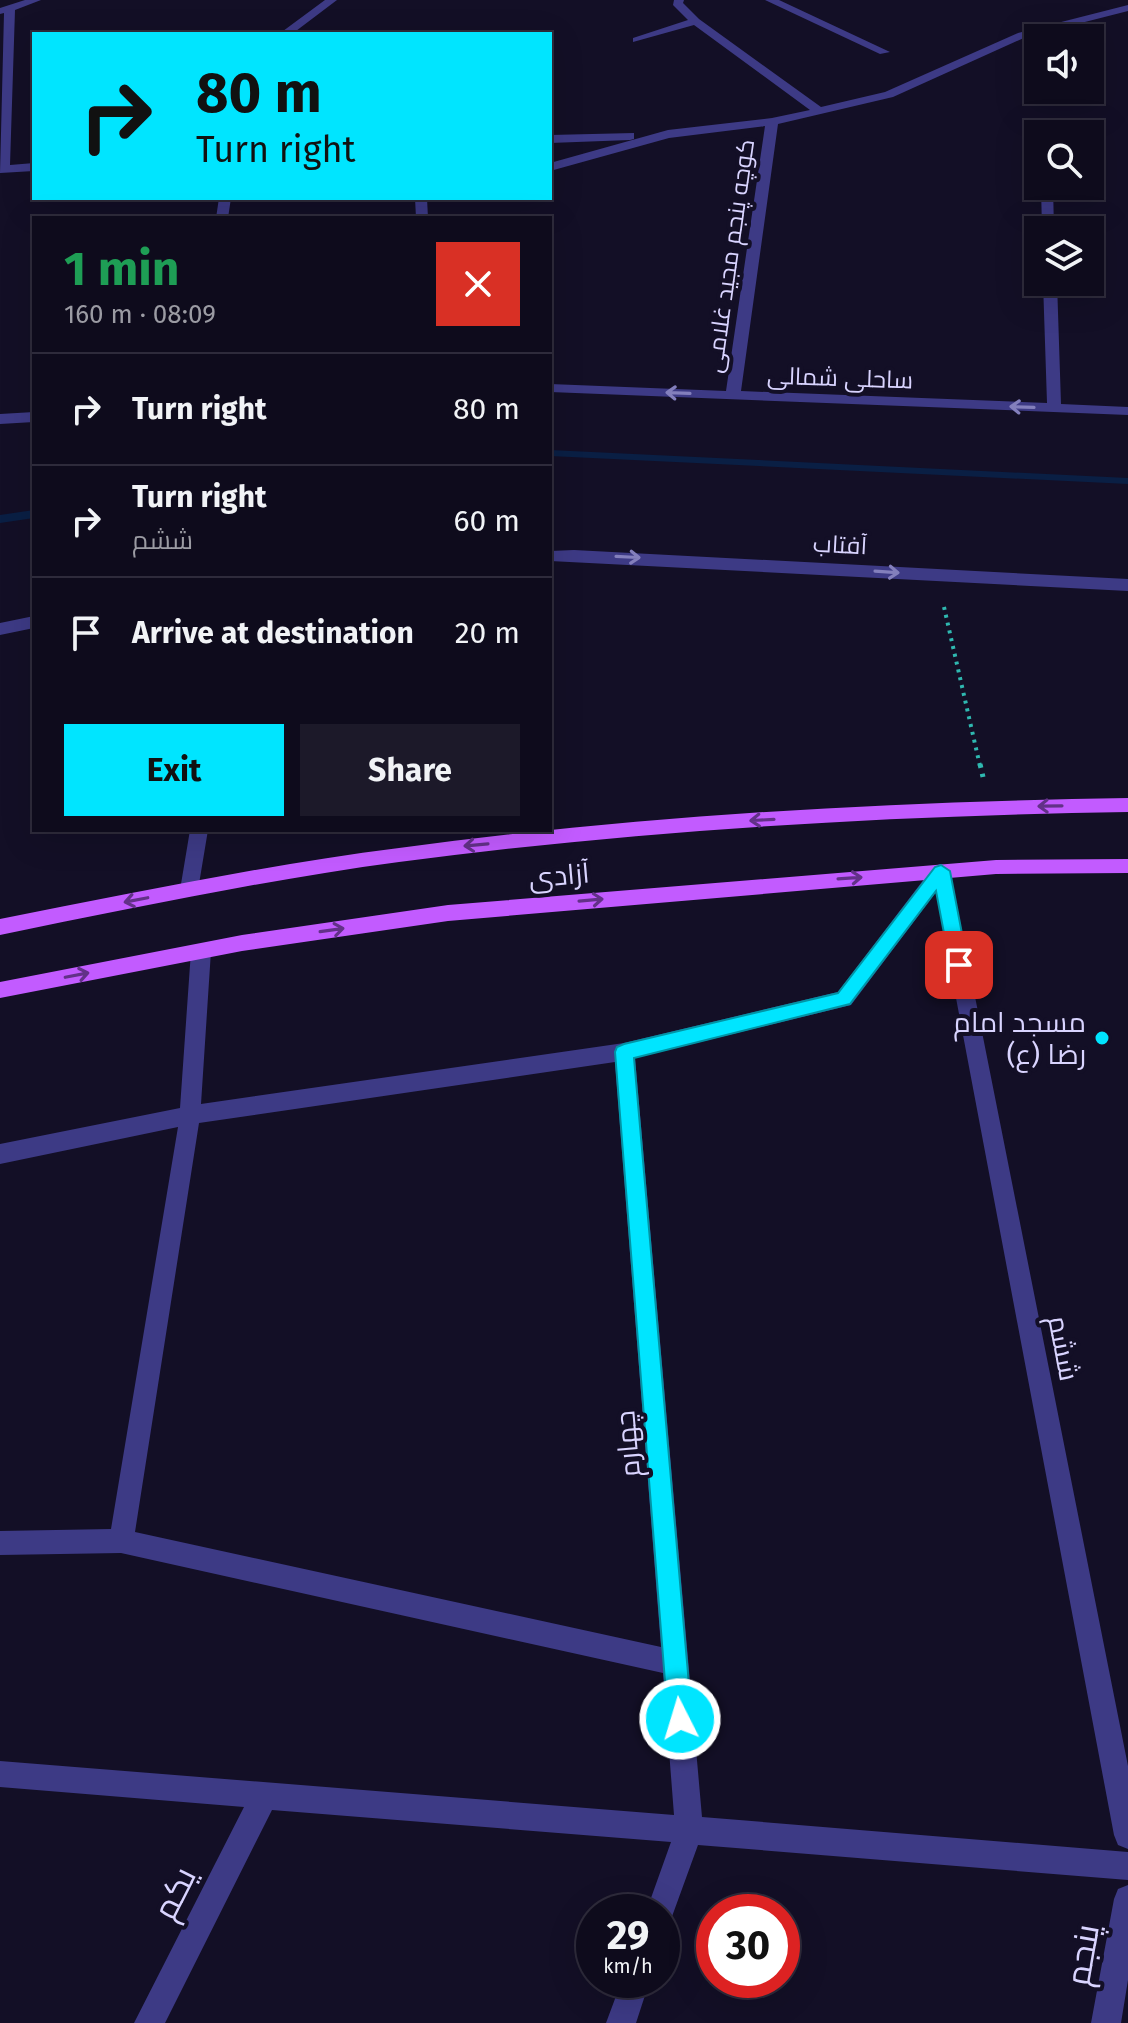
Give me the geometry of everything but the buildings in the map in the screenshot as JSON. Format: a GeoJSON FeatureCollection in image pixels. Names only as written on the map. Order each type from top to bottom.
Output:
{"type":"FeatureCollection","features":[{"type":"Feature","properties":{"kind":"main road","name":"آزادی"},"geometry":{"type":"LineString","coordinates":[[0,927],[189,890],[452,848],[734,822],[990,806],[1128,805]]}},
{"type":"Feature","properties":{"kind":"main road","name":"آزادی"},"geometry":{"type":"LineString","coordinates":[[0,990],[201,951],[448,913],[996,867],[1128,866]]}},
{"type":"Feature","properties":{"kind":"street"},"geometry":{"type":"LineString","coordinates":[[32,167],[2,169],[5,9],[36,0]]}},
{"type":"Feature","properties":{"kind":"street"},"geometry":{"type":"LineString","coordinates":[[288,32],[332,0]]}},
{"type":"Feature","properties":{"kind":"street"},"geometry":{"type":"LineString","coordinates":[[679,0],[677,3],[695,21],[819,111]]}},
{"type":"Feature","properties":{"kind":"street"},"geometry":{"type":"LineString","coordinates":[[770,0],[884,52]]}},
{"type":"Feature","properties":{"kind":"street"},"geometry":{"type":"LineString","coordinates":[[552,139],[668,134],[772,122],[889,95],[1022,35],[1128,8]]}},
{"type":"Feature","properties":{"kind":"street"},"geometry":{"type":"LineString","coordinates":[[637,40],[695,21]]}},
{"type":"Feature","properties":{"kind":"street","name":"کوچه پنجم مجید غلامی"},"geometry":{"type":"LineString","coordinates":[[733,395],[772,122]]}},
{"type":"Feature","properties":{"kind":"street"},"geometry":{"type":"LineString","coordinates":[[552,166],[668,134]]}},
{"type":"Feature","properties":{"kind":"street"},"geometry":{"type":"LineString","coordinates":[[1050,296],[1054,408]]}},
{"type":"Feature","properties":{"kind":"street","name":"ساحلی شمالی"},"geometry":{"type":"LineString","coordinates":[[552,388],[1128,411]]}},
{"type":"Feature","properties":{"kind":"street"},"geometry":{"type":"LineString","coordinates":[[0,419],[32,417]]}},
{"type":"Feature","properties":{"kind":"street","name":"آفتاب"},"geometry":{"type":"LineString","coordinates":[[552,556],[1128,585]]}},
{"type":"Feature","properties":{"kind":"street"},"geometry":{"type":"LineString","coordinates":[[0,629],[32,622]]}},
{"type":"Feature","properties":{"kind":"street"},"geometry":{"type":"LineString","coordinates":[[189,890],[199,832]]}},
{"type":"Feature","properties":{"kind":"street"},"geometry":{"type":"LineString","coordinates":[[0,1154],[190,1115],[624,1052],[844,999],[941,871]]}},
{"type":"Feature","properties":{"kind":"street","name":"ششم"},"geometry":{"type":"LineString","coordinates":[[941,871],[1128,1835]]}},
{"type":"Feature","properties":{"kind":"street"},"geometry":{"type":"LineString","coordinates":[[121,1541],[190,1115],[201,951]]}},
{"type":"Feature","properties":{"kind":"street","name":"چهارم"},"geometry":{"type":"LineString","coordinates":[[624,1052],[689,1830]]}},
{"type":"Feature","properties":{"kind":"street"},"geometry":{"type":"LineString","coordinates":[[0,1543],[121,1541],[675,1663]]}},
{"type":"Feature","properties":{"kind":"street"},"geometry":{"type":"LineString","coordinates":[[0,1774],[1128,1866]]}},
{"type":"Feature","properties":{"kind":"street","name":"یکم"},"geometry":{"type":"LineString","coordinates":[[149,2023],[264,1796]]}},
{"type":"Feature","properties":{"kind":"street"},"geometry":{"type":"LineString","coordinates":[[666,1894],[689,1830]]}},
{"type":"Feature","properties":{"kind":"street","name":"پنجم"},"geometry":{"type":"LineString","coordinates":[[1106,2023],[1128,1899]]}},
{"type":"Feature","properties":{"kind":"street"},"geometry":{"type":"LineString","coordinates":[[621,2023],[630,1998]]}},
{"type":"Feature","properties":{"kind":"path"},"geometry":{"type":"LineString","coordinates":[[937,575],[990,806]]}},
{"type":"Feature","properties":{"kind":"waterway"},"geometry":{"type":"LineString","coordinates":[[552,453],[1128,481]]}},
{"type":"Feature","properties":{"kind":"waterway"},"geometry":{"type":"LineString","coordinates":[[0,519],[32,514]]}},
{"type":"Feature","properties":{"kind":"place","name":"مسجد امام رضا (ع)"},"geometry":{"type":"Point","coordinates":[1102,1038]}},
{"type":"Feature","properties":{"kind":"route"},"geometry":{"type":"LineString","coordinates":[[680,1719],[624,1052],[844,999],[941,871],[959,965]]}}]}
